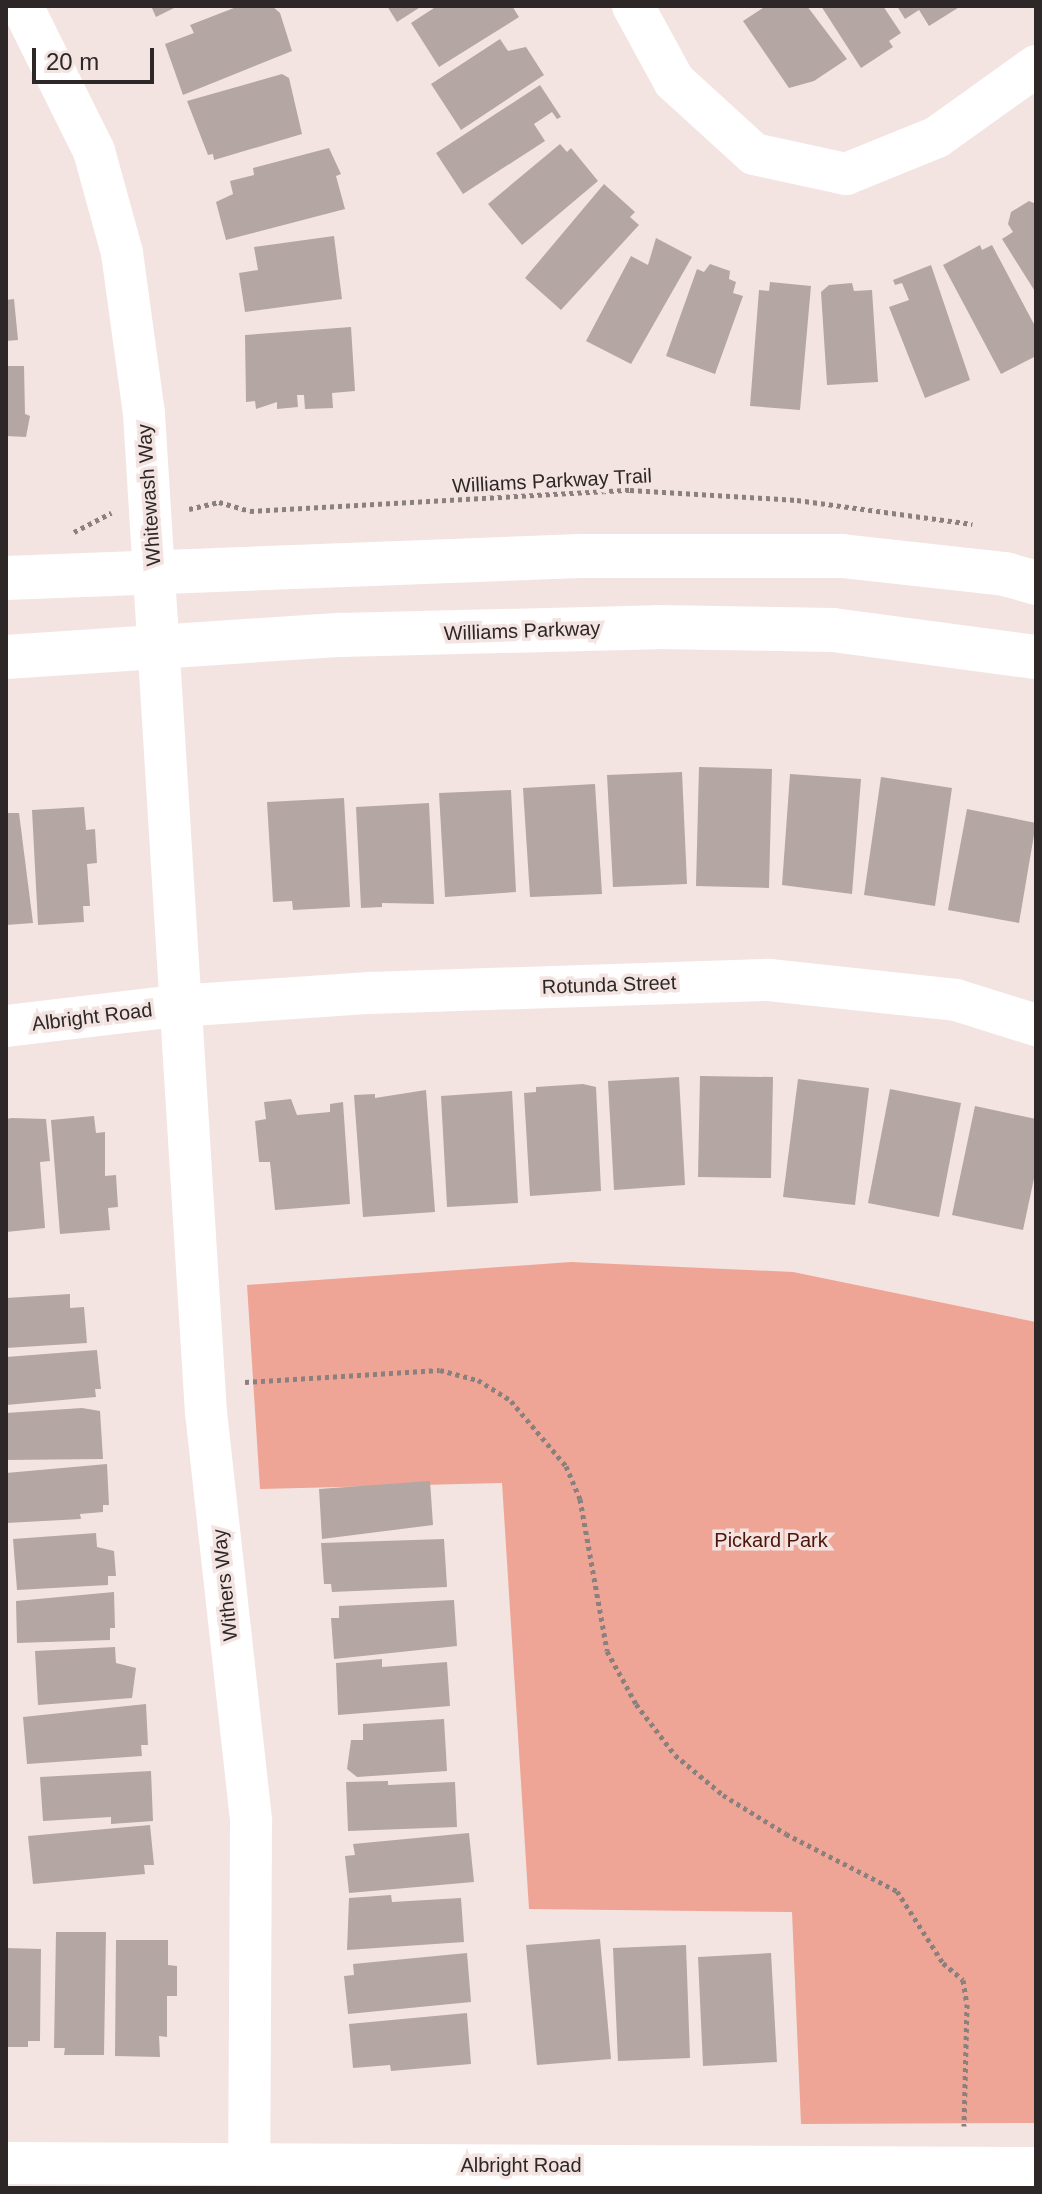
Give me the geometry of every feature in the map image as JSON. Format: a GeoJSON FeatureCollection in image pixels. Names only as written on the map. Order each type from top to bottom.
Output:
{"type":"FeatureCollection","features":[{"type":"Feature","properties":{"kind":"main road"},"geometry":{"type":"LineString","coordinates":[[6,578],[580,556],[842,556],[1005,574],[1036,583]]}},
{"type":"Feature","properties":{"kind":"main road","name":"Williams Parkway"},"geometry":{"type":"LineString","coordinates":[[6,657],[340,635],[657,627],[833,630],[1036,657]]}},
{"type":"Feature","properties":{"kind":"street","name":"Whitewash Way"},"geometry":{"type":"LineString","coordinates":[[22,6],[94,151],[122,253],[144,414],[177,1006]]}},
{"type":"Feature","properties":{"kind":"street"},"geometry":{"type":"LineString","coordinates":[[633,6],[674,81],[754,154],[846,174],[937,137],[1036,66]]}},
{"type":"Feature","properties":{"kind":"street","name":"Rotunda Street"},"geometry":{"type":"LineString","coordinates":[[177,1006],[370,993],[769,980],[956,1000],[1036,1025]]}},
{"type":"Feature","properties":{"kind":"street","name":"Albright Road"},"geometry":{"type":"LineString","coordinates":[[6,1026],[177,1006]]}},
{"type":"Feature","properties":{"kind":"street","name":"Withers Way"},"geometry":{"type":"LineString","coordinates":[[177,1006],[204,1385],[251,1822],[249,2164]]}},
{"type":"Feature","properties":{"kind":"street","name":"Albright Road"},"geometry":{"type":"LineString","coordinates":[[6,2163],[1036,2168]]}},
{"type":"Feature","properties":{"kind":"path","name":"Williams Parkway Trail"},"geometry":{"type":"LineString","coordinates":[[213,508],[219,502],[250,511],[630,490],[853,506],[989,527]]}},
{"type":"Feature","properties":{"kind":"path"},"geometry":{"type":"LineString","coordinates":[[204,1385],[440,1370],[478,1380],[511,1401],[566,1466],[580,1499],[607,1651],[636,1704],[675,1755],[723,1795],[774,1826],[897,1891],[943,1963],[963,1980],[967,2004],[964,2168]]}},
{"type":"Feature","properties":{"kind":"green space","name":"Pickard Park"},"geometry":{"type":"Polygon","coordinates":[[[571,1262],[793,1272],[1036,1322],[1036,2123],[801,2124],[792,1912],[529,1909],[502,1483],[260,1489],[247,1285],[571,1262]]]}},
{"type":"Feature","properties":{"kind":"building"},"geometry":{"type":"Polygon","coordinates":[[[151,6],[178,6],[156,17],[151,6]]]}},
{"type":"Feature","properties":{"kind":"building"},"geometry":{"type":"Polygon","coordinates":[[[239,6],[272,6],[280,13],[292,51],[183,95],[165,44],[194,33],[190,25],[239,6]]]}},
{"type":"Feature","properties":{"kind":"building"},"geometry":{"type":"Polygon","coordinates":[[[387,6],[422,6],[397,22],[387,6]]]}},
{"type":"Feature","properties":{"kind":"building"},"geometry":{"type":"Polygon","coordinates":[[[437,6],[512,6],[519,17],[439,67],[411,23],[437,6]]]}},
{"type":"Feature","properties":{"kind":"building"},"geometry":{"type":"Polygon","coordinates":[[[766,6],[807,6],[847,59],[814,81],[789,88],[743,21],[766,6]]]}},
{"type":"Feature","properties":{"kind":"building"},"geometry":{"type":"Polygon","coordinates":[[[821,6],[883,6],[901,33],[889,41],[893,47],[861,68],[821,6]]]}},
{"type":"Feature","properties":{"kind":"building"},"geometry":{"type":"Polygon","coordinates":[[[897,6],[961,6],[929,26],[919,10],[905,19],[897,6]]]}},
{"type":"Feature","properties":{"kind":"building"},"geometry":{"type":"Polygon","coordinates":[[[500,39],[508,51],[526,47],[544,75],[461,130],[431,84],[500,39]]]}},
{"type":"Feature","properties":{"kind":"building"},"geometry":{"type":"Polygon","coordinates":[[[282,74],[289,78],[302,134],[214,160],[213,154],[208,155],[187,101],[282,74]]]}},
{"type":"Feature","properties":{"kind":"building"},"geometry":{"type":"Polygon","coordinates":[[[540,85],[561,117],[557,119],[552,112],[534,124],[545,141],[463,194],[436,153],[540,85]]]}},
{"type":"Feature","properties":{"kind":"building"},"geometry":{"type":"Polygon","coordinates":[[[560,144],[567,152],[571,148],[598,181],[522,245],[488,204],[560,144]]]}},
{"type":"Feature","properties":{"kind":"building"},"geometry":{"type":"Polygon","coordinates":[[[329,148],[341,174],[336,176],[345,209],[226,240],[216,202],[233,194],[230,181],[254,175],[253,168],[329,148]]]}},
{"type":"Feature","properties":{"kind":"building"},"geometry":{"type":"Polygon","coordinates":[[[604,184],[635,212],[630,217],[639,225],[561,310],[525,278],[604,184]]]}},
{"type":"Feature","properties":{"kind":"building"},"geometry":{"type":"Polygon","coordinates":[[[1029,201],[1036,204],[1036,293],[1002,239],[1013,232],[1008,224],[1011,212],[1029,201]]]}},
{"type":"Feature","properties":{"kind":"building"},"geometry":{"type":"Polygon","coordinates":[[[334,236],[342,299],[245,312],[239,273],[258,270],[254,247],[334,236]]]}},
{"type":"Feature","properties":{"kind":"building"},"geometry":{"type":"Polygon","coordinates":[[[656,238],[692,257],[631,364],[586,341],[631,256],[648,265],[656,238]]]}},
{"type":"Feature","properties":{"kind":"building"},"geometry":{"type":"Polygon","coordinates":[[[980,245],[982,250],[992,245],[1036,328],[1036,356],[1001,374],[943,265],[980,245]]]}},
{"type":"Feature","properties":{"kind":"building"},"geometry":{"type":"Polygon","coordinates":[[[710,264],[730,271],[729,279],[736,282],[733,293],[743,296],[715,374],[666,356],[697,269],[704,272],[710,264]]]}},
{"type":"Feature","properties":{"kind":"building"},"geometry":{"type":"Polygon","coordinates":[[[931,265],[970,380],[925,398],[889,307],[909,300],[902,283],[895,285],[893,280],[931,265]]]}},
{"type":"Feature","properties":{"kind":"building"},"geometry":{"type":"Polygon","coordinates":[[[770,282],[811,286],[800,410],[750,406],[759,290],[769,291],[770,282]]]}},
{"type":"Feature","properties":{"kind":"building"},"geometry":{"type":"Polygon","coordinates":[[[852,283],[854,291],[872,290],[878,382],[827,385],[821,292],[829,285],[852,283]]]}},
{"type":"Feature","properties":{"kind":"building"},"geometry":{"type":"Polygon","coordinates":[[[14,299],[18,340],[6,341],[6,300],[14,299]]]}},
{"type":"Feature","properties":{"kind":"building"},"geometry":{"type":"Polygon","coordinates":[[[351,327],[355,391],[332,393],[333,408],[305,409],[304,395],[297,395],[298,407],[277,409],[277,402],[256,409],[255,401],[246,402],[245,335],[351,327]]]}},
{"type":"Feature","properties":{"kind":"building"},"geometry":{"type":"Polygon","coordinates":[[[6,366],[24,366],[25,414],[30,416],[26,437],[6,436],[6,366]]]}},
{"type":"Feature","properties":{"kind":"building"},"geometry":{"type":"Polygon","coordinates":[[[699,767],[772,769],[769,888],[696,886],[699,767]]]}},
{"type":"Feature","properties":{"kind":"building"},"geometry":{"type":"Polygon","coordinates":[[[682,772],[687,884],[613,887],[607,775],[682,772]]]}},
{"type":"Feature","properties":{"kind":"building"},"geometry":{"type":"Polygon","coordinates":[[[790,774],[861,779],[852,894],[782,885],[790,774]]]}},
{"type":"Feature","properties":{"kind":"building"},"geometry":{"type":"Polygon","coordinates":[[[881,777],[952,788],[935,906],[864,895],[881,777]]]}},
{"type":"Feature","properties":{"kind":"building"},"geometry":{"type":"Polygon","coordinates":[[[595,784],[602,894],[530,897],[523,788],[595,784]]]}},
{"type":"Feature","properties":{"kind":"building"},"geometry":{"type":"Polygon","coordinates":[[[511,790],[516,892],[445,897],[439,793],[511,790]]]}},
{"type":"Feature","properties":{"kind":"building"},"geometry":{"type":"Polygon","coordinates":[[[344,798],[350,907],[293,910],[292,901],[273,902],[267,802],[344,798]]]}},
{"type":"Feature","properties":{"kind":"building"},"geometry":{"type":"Polygon","coordinates":[[[429,803],[434,904],[382,903],[382,907],[361,908],[356,807],[429,803]]]}},
{"type":"Feature","properties":{"kind":"building"},"geometry":{"type":"Polygon","coordinates":[[[84,807],[86,830],[95,829],[97,863],[87,864],[90,906],[83,906],[84,922],[38,925],[32,810],[84,807]]]}},
{"type":"Feature","properties":{"kind":"building"},"geometry":{"type":"Polygon","coordinates":[[[967,809],[1036,823],[1019,923],[948,910],[967,809]]]}},
{"type":"Feature","properties":{"kind":"building"},"geometry":{"type":"Polygon","coordinates":[[[6,813],[19,813],[33,923],[6,925],[6,813]]]}},
{"type":"Feature","properties":{"kind":"building"},"geometry":{"type":"Polygon","coordinates":[[[700,1076],[773,1077],[771,1178],[698,1177],[700,1076]]]}},
{"type":"Feature","properties":{"kind":"building"},"geometry":{"type":"Polygon","coordinates":[[[679,1077],[685,1185],[614,1190],[608,1081],[679,1077]]]}},
{"type":"Feature","properties":{"kind":"building"},"geometry":{"type":"Polygon","coordinates":[[[798,1079],[869,1088],[855,1205],[783,1197],[798,1079]]]}},
{"type":"Feature","properties":{"kind":"building"},"geometry":{"type":"Polygon","coordinates":[[[583,1084],[596,1087],[601,1191],[530,1196],[524,1093],[536,1092],[536,1087],[583,1084]]]}},
{"type":"Feature","properties":{"kind":"building"},"geometry":{"type":"Polygon","coordinates":[[[890,1089],[961,1103],[939,1217],[868,1203],[890,1089]]]}},
{"type":"Feature","properties":{"kind":"building"},"geometry":{"type":"Polygon","coordinates":[[[426,1090],[435,1212],[363,1217],[354,1095],[375,1094],[375,1098],[426,1090]]]}},
{"type":"Feature","properties":{"kind":"building"},"geometry":{"type":"Polygon","coordinates":[[[512,1091],[518,1203],[447,1207],[441,1096],[512,1091]]]}},
{"type":"Feature","properties":{"kind":"building"},"geometry":{"type":"Polygon","coordinates":[[[291,1099],[297,1115],[330,1112],[330,1104],[343,1102],[350,1204],[275,1210],[270,1162],[259,1162],[255,1121],[266,1119],[264,1102],[291,1099]]]}},
{"type":"Feature","properties":{"kind":"building"},"geometry":{"type":"Polygon","coordinates":[[[975,1106],[1036,1119],[1036,1169],[1023,1230],[952,1215],[975,1106]]]}},
{"type":"Feature","properties":{"kind":"building"},"geometry":{"type":"Polygon","coordinates":[[[94,1116],[96,1133],[105,1132],[105,1176],[116,1175],[118,1207],[108,1208],[110,1230],[60,1234],[51,1120],[94,1116]]]}},
{"type":"Feature","properties":{"kind":"building"},"geometry":{"type":"Polygon","coordinates":[[[6,1119],[46,1119],[50,1161],[40,1162],[45,1228],[6,1232],[6,1119]]]}},
{"type":"Feature","properties":{"kind":"building"},"geometry":{"type":"Polygon","coordinates":[[[70,1294],[70,1308],[84,1307],[87,1343],[6,1348],[6,1298],[70,1294]]]}},
{"type":"Feature","properties":{"kind":"building"},"geometry":{"type":"Polygon","coordinates":[[[97,1350],[101,1389],[95,1389],[96,1397],[6,1405],[6,1357],[97,1350]]]}},
{"type":"Feature","properties":{"kind":"building"},"geometry":{"type":"Polygon","coordinates":[[[82,1408],[100,1411],[103,1459],[6,1460],[6,1413],[82,1408]]]}},
{"type":"Feature","properties":{"kind":"building"},"geometry":{"type":"Polygon","coordinates":[[[107,1464],[109,1505],[103,1505],[103,1512],[80,1514],[81,1519],[6,1523],[6,1473],[107,1464]]]}},
{"type":"Feature","properties":{"kind":"building"},"geometry":{"type":"Polygon","coordinates":[[[430,1481],[433,1525],[322,1539],[319,1489],[430,1481]]]}},
{"type":"Feature","properties":{"kind":"building"},"geometry":{"type":"Polygon","coordinates":[[[96,1533],[97,1547],[114,1551],[116,1576],[108,1576],[108,1585],[17,1590],[13,1539],[96,1533]]]}},
{"type":"Feature","properties":{"kind":"building"},"geometry":{"type":"Polygon","coordinates":[[[444,1539],[447,1587],[332,1592],[331,1584],[324,1584],[321,1543],[444,1539]]]}},
{"type":"Feature","properties":{"kind":"building"},"geometry":{"type":"Polygon","coordinates":[[[114,1592],[115,1628],[110,1628],[110,1640],[17,1643],[16,1601],[114,1592]]]}},
{"type":"Feature","properties":{"kind":"building"},"geometry":{"type":"Polygon","coordinates":[[[454,1600],[457,1646],[334,1659],[331,1618],[339,1618],[339,1606],[454,1600]]]}},
{"type":"Feature","properties":{"kind":"building"},"geometry":{"type":"Polygon","coordinates":[[[115,1647],[116,1663],[136,1668],[132,1698],[38,1705],[35,1651],[115,1647]]]}},
{"type":"Feature","properties":{"kind":"building"},"geometry":{"type":"Polygon","coordinates":[[[382,1659],[382,1667],[447,1662],[450,1706],[338,1715],[336,1663],[382,1659]]]}},
{"type":"Feature","properties":{"kind":"building"},"geometry":{"type":"Polygon","coordinates":[[[146,1704],[148,1745],[141,1745],[142,1756],[27,1764],[23,1717],[146,1704]]]}},
{"type":"Feature","properties":{"kind":"building"},"geometry":{"type":"Polygon","coordinates":[[[444,1719],[447,1771],[357,1777],[347,1769],[351,1740],[363,1740],[363,1724],[444,1719]]]}},
{"type":"Feature","properties":{"kind":"building"},"geometry":{"type":"Polygon","coordinates":[[[151,1771],[153,1821],[111,1824],[111,1817],[43,1821],[40,1777],[151,1771]]]}},
{"type":"Feature","properties":{"kind":"building"},"geometry":{"type":"Polygon","coordinates":[[[388,1781],[388,1785],[455,1782],[457,1827],[348,1831],[346,1782],[388,1781]]]}},
{"type":"Feature","properties":{"kind":"building"},"geometry":{"type":"Polygon","coordinates":[[[150,1825],[154,1865],[144,1865],[145,1874],[33,1884],[28,1836],[150,1825]]]}},
{"type":"Feature","properties":{"kind":"building"},"geometry":{"type":"Polygon","coordinates":[[[469,1833],[474,1882],[349,1893],[345,1856],[355,1855],[353,1844],[469,1833]]]}},
{"type":"Feature","properties":{"kind":"building"},"geometry":{"type":"Polygon","coordinates":[[[391,1895],[392,1902],[461,1898],[464,1942],[347,1950],[349,1898],[391,1895]]]}},
{"type":"Feature","properties":{"kind":"building"},"geometry":{"type":"Polygon","coordinates":[[[56,1932],[106,1932],[104,2055],[64,2055],[65,2048],[54,2048],[56,1932]]]}},
{"type":"Feature","properties":{"kind":"building"},"geometry":{"type":"Polygon","coordinates":[[[600,1939],[611,2059],[537,2065],[526,1945],[600,1939]]]}},
{"type":"Feature","properties":{"kind":"building"},"geometry":{"type":"Polygon","coordinates":[[[116,1940],[168,1940],[168,1965],[177,1966],[177,1996],[167,1996],[167,2037],[159,2036],[160,2057],[115,2056],[116,1940]]]}},
{"type":"Feature","properties":{"kind":"building"},"geometry":{"type":"Polygon","coordinates":[[[686,1945],[690,2058],[618,2061],[613,1948],[686,1945]]]}},
{"type":"Feature","properties":{"kind":"building"},"geometry":{"type":"Polygon","coordinates":[[[6,1948],[41,1949],[40,2041],[28,2041],[28,2047],[6,2047],[6,1948]]]}},
{"type":"Feature","properties":{"kind":"building"},"geometry":{"type":"Polygon","coordinates":[[[467,1953],[471,2002],[348,2014],[344,1976],[354,1975],[353,1964],[467,1953]]]}},
{"type":"Feature","properties":{"kind":"building"},"geometry":{"type":"Polygon","coordinates":[[[771,1953],[777,2062],[703,2066],[698,1957],[771,1953]]]}},
{"type":"Feature","properties":{"kind":"building"},"geometry":{"type":"Polygon","coordinates":[[[467,2013],[471,2064],[391,2071],[390,2065],[353,2068],[349,2024],[467,2013]]]}}]}
